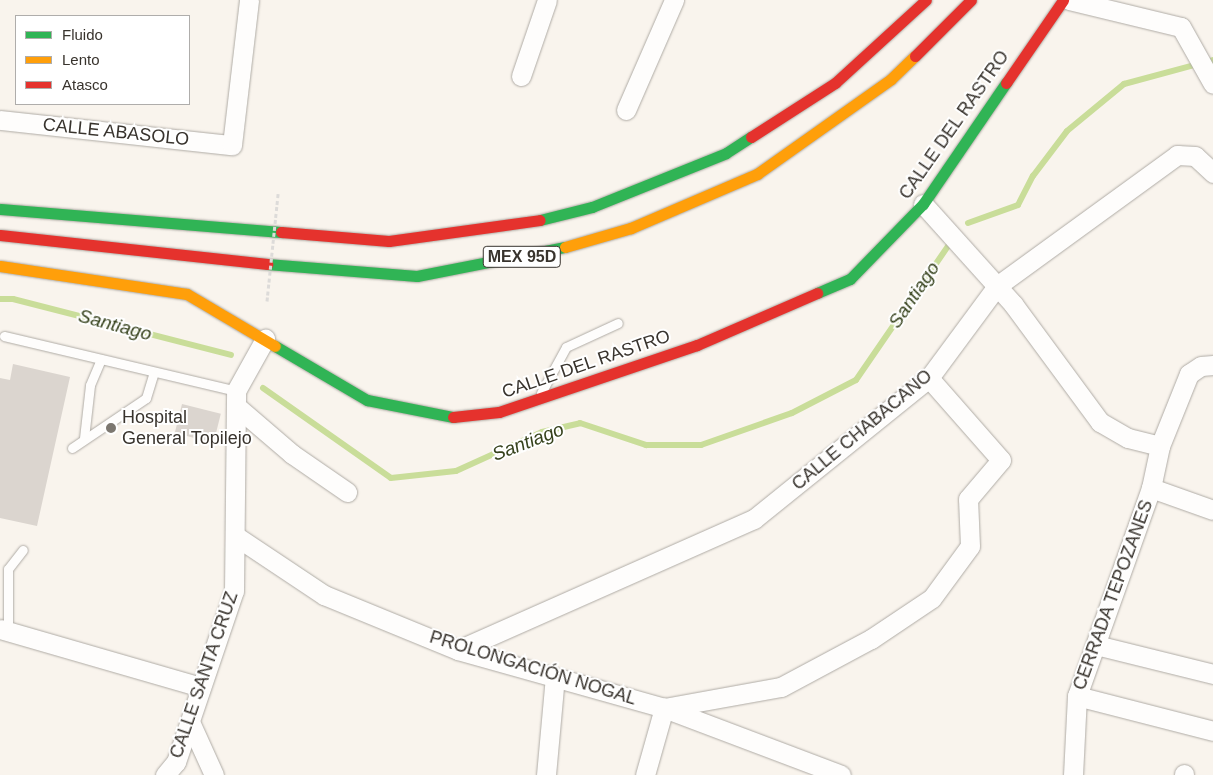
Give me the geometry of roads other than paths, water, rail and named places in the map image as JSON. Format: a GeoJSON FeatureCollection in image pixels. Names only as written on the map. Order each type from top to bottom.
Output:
{"type":"FeatureCollection","features":[{"type":"Feature","properties":{"kind":"main road","name":"MEX 95D"},"geometry":{"type":"LineString","coordinates":[[0,209],[389,241],[514,226],[592,207],[726,153],[835,82],[926,0]]}},
{"type":"Feature","properties":{"kind":"main road","name":"MEX 95D"},"geometry":{"type":"LineString","coordinates":[[0,235],[210,260],[417,276],[571,246],[631,228],[757,174],[891,79],[971,0]]}},
{"type":"Feature","properties":{"kind":"main road","name":"CALLE DEL RASTRO"},"geometry":{"type":"LineString","coordinates":[[0,266],[187,294],[367,400],[448,417],[499,412],[697,346],[850,279],[922,204],[1064,0]]}},
{"type":"Feature","properties":{"kind":"street","name":"CALLE ABASOLO"},"geometry":{"type":"LineString","coordinates":[[0,120],[232,145],[249,0]]}},
{"type":"Feature","properties":{"kind":"street"},"geometry":{"type":"LineString","coordinates":[[521,76],[547,0]]}},
{"type":"Feature","properties":{"kind":"street"},"geometry":{"type":"LineString","coordinates":[[626,110],[674,0]]}},
{"type":"Feature","properties":{"kind":"street"},"geometry":{"type":"LineString","coordinates":[[1069,0],[1181,27],[1210,80]]}},
{"type":"Feature","properties":{"kind":"street","name":"CALLE CHABACANO"},"geometry":{"type":"LineString","coordinates":[[458,650],[754,519],[929,378],[997,286],[1177,155],[1195,156],[1213,173]]}},
{"type":"Feature","properties":{"kind":"street"},"geometry":{"type":"LineString","coordinates":[[922,204],[997,286],[1100,422],[1128,438],[1160,446]]}},
{"type":"Feature","properties":{"kind":"street","name":"CALLE SANTA CRUZ"},"geometry":{"type":"LineString","coordinates":[[165,775],[176,762],[234,591],[237,537],[236,398],[265,339]]}},
{"type":"Feature","properties":{"kind":"street","name":"CERRADA TEPOZANES"},"geometry":{"type":"LineString","coordinates":[[1073,775],[1077,696],[1152,488],[1160,446],[1189,374],[1200,366],[1213,365]]}},
{"type":"Feature","properties":{"kind":"street"},"geometry":{"type":"LineString","coordinates":[[645,775],[664,708],[782,687],[871,639],[932,598],[970,546],[968,499],[1001,460],[929,378]]}},
{"type":"Feature","properties":{"kind":"street"},"geometry":{"type":"LineString","coordinates":[[236,398],[292,454],[347,492]]}},
{"type":"Feature","properties":{"kind":"street"},"geometry":{"type":"LineString","coordinates":[[1152,488],[1213,510]]}},
{"type":"Feature","properties":{"kind":"street","name":"PROLONGACIÓN NOGAL"},"geometry":{"type":"LineString","coordinates":[[237,537],[324,594],[458,650],[664,708],[841,775]]}},
{"type":"Feature","properties":{"kind":"street"},"geometry":{"type":"LineString","coordinates":[[4,631],[201,687]]}},
{"type":"Feature","properties":{"kind":"street"},"geometry":{"type":"LineString","coordinates":[[1096,645],[1213,674]]}},
{"type":"Feature","properties":{"kind":"street"},"geometry":{"type":"LineString","coordinates":[[546,775],[555,676]]}},
{"type":"Feature","properties":{"kind":"street"},"geometry":{"type":"LineString","coordinates":[[1077,696],[1213,730]]}},
{"type":"Feature","properties":{"kind":"street"},"geometry":{"type":"LineString","coordinates":[[190,722],[214,775]]}},
{"type":"Feature","properties":{"kind":"lane"},"geometry":{"type":"LineString","coordinates":[[537,400],[566,348],[618,323]]}},
{"type":"Feature","properties":{"kind":"lane"},"geometry":{"type":"LineString","coordinates":[[4,336],[154,372],[236,398]]}},
{"type":"Feature","properties":{"kind":"lane"},"geometry":{"type":"LineString","coordinates":[[84,438],[90,385],[101,359]]}},
{"type":"Feature","properties":{"kind":"lane"},"geometry":{"type":"LineString","coordinates":[[72,448],[84,438],[146,398],[154,372]]}},
{"type":"Feature","properties":{"kind":"lane"},"geometry":{"type":"LineString","coordinates":[[4,631],[8,569],[24,550]]}},
{"type":"Feature","properties":{"kind":"waterway","name":"Santiago"},"geometry":{"type":"LineString","coordinates":[[968,223],[1018,205],[1033,176],[1067,131],[1124,84],[1213,60]]}},
{"type":"Feature","properties":{"kind":"waterway","name":"Santiago"},"geometry":{"type":"LineString","coordinates":[[263,388],[391,478],[456,471],[542,432],[580,423],[646,445],[701,445],[792,413],[856,380],[948,246]]}},
{"type":"Feature","properties":{"kind":"waterway","name":"Santiago"},"geometry":{"type":"LineString","coordinates":[[0,299],[13,299],[231,355]]}},
{"type":"Feature","properties":{"kind":"place","name":"Hospital General Topilejo"},"geometry":{"type":"Point","coordinates":[111,428]}}]}
